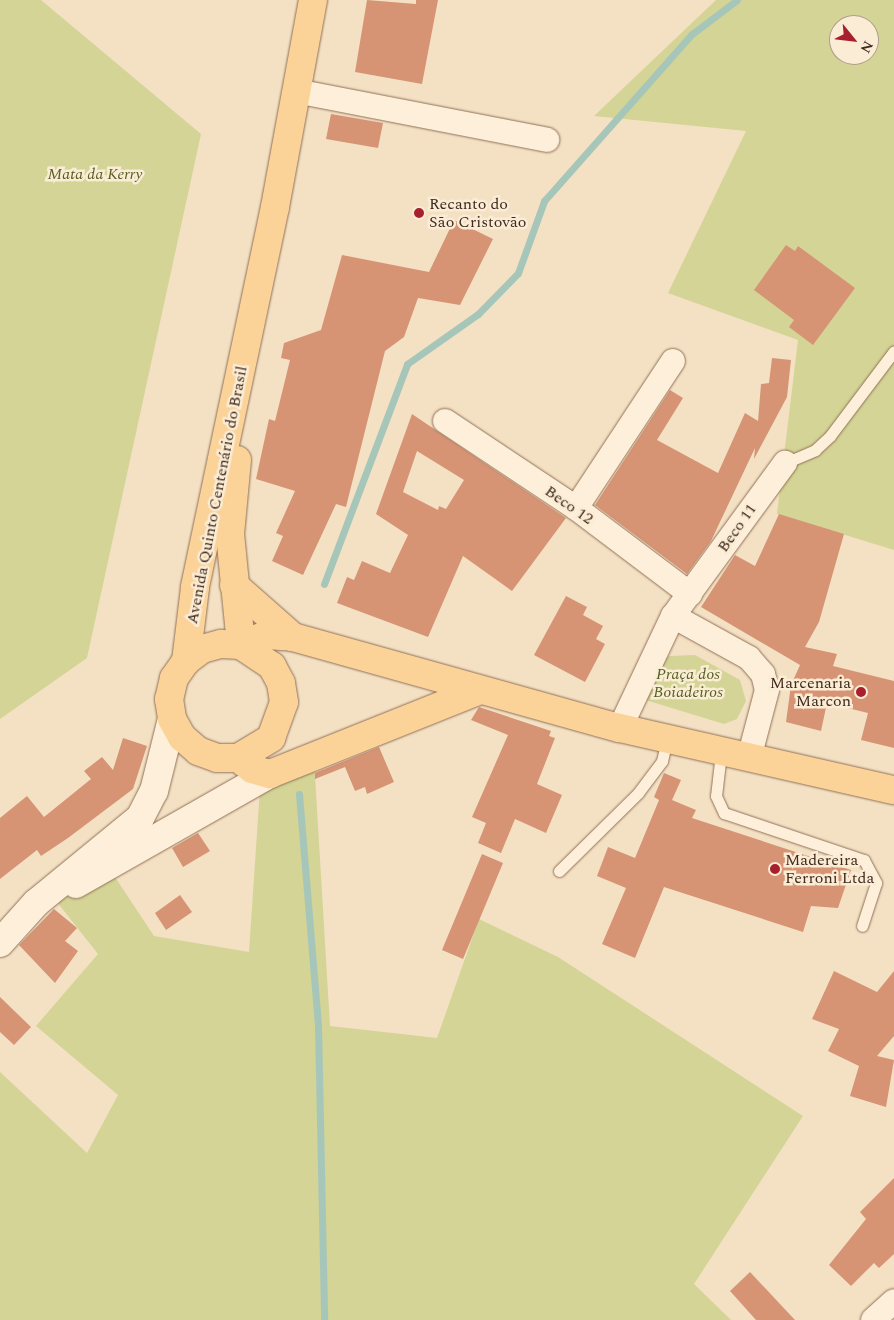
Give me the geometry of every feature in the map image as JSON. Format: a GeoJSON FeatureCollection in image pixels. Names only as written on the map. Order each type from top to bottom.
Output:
{"type":"FeatureCollection","features":[{"type":"Feature","properties":{"kind":"main road","name":"Avenida Quinto Centenário do Brasil"},"geometry":{"type":"LineString","coordinates":[[172,719],[169,699],[174,678],[186,661],[195,588],[250,330],[313,0]]}},
{"type":"Feature","properties":{"kind":"main road","name":"Avenida Quinto Centenário do Brasil"},"geometry":{"type":"LineString","coordinates":[[241,645],[230,534],[250,330]]}},
{"type":"Feature","properties":{"kind":"main road"},"geometry":{"type":"LineString","coordinates":[[234,585],[293,637]]}},
{"type":"Feature","properties":{"kind":"main road"},"geometry":{"type":"LineString","coordinates":[[186,661],[202,649],[241,645],[266,635],[293,637],[477,691],[620,728],[721,753],[894,790]]}},
{"type":"Feature","properties":{"kind":"main road"},"geometry":{"type":"LineString","coordinates":[[172,719],[182,738],[198,751],[217,758],[238,758],[271,738],[284,702],[282,683],[272,666],[241,645]]}},
{"type":"Feature","properties":{"kind":"main road"},"geometry":{"type":"LineString","coordinates":[[238,758],[252,769],[270,774],[477,691]]}},
{"type":"Feature","properties":{"kind":"street"},"geometry":{"type":"LineString","coordinates":[[296,92],[546,140]]}},
{"type":"Feature","properties":{"kind":"street"},"geometry":{"type":"LineString","coordinates":[[576,508],[673,361]]}},
{"type":"Feature","properties":{"kind":"street","name":"Beco 12"},"geometry":{"type":"LineString","coordinates":[[445,421],[576,508],[690,594]]}},
{"type":"Feature","properties":{"kind":"street","name":"Beco 11"},"geometry":{"type":"LineString","coordinates":[[620,728],[673,616],[785,462]]}},
{"type":"Feature","properties":{"kind":"street"},"geometry":{"type":"LineString","coordinates":[[673,616],[749,658],[763,674],[767,690],[749,758]]}},
{"type":"Feature","properties":{"kind":"street","name":"Avenida Quinto Centenário do Brasil"},"geometry":{"type":"LineString","coordinates":[[0,943],[36,903],[140,818],[154,791],[172,719]]}},
{"type":"Feature","properties":{"kind":"street"},"geometry":{"type":"LineString","coordinates":[[216,806],[238,758]]}},
{"type":"Feature","properties":{"kind":"street","name":"Avenida Quinto Centenário do Brasil"},"geometry":{"type":"LineString","coordinates":[[36,903],[118,864],[270,774]]}},
{"type":"Feature","properties":{"kind":"street"},"geometry":{"type":"LineString","coordinates":[[873,1320],[894,1301]]}},
{"type":"Feature","properties":{"kind":"lane"},"geometry":{"type":"LineString","coordinates":[[785,462],[815,450],[830,436],[894,351]]}},
{"type":"Feature","properties":{"kind":"lane"},"geometry":{"type":"LineString","coordinates":[[559,871],[638,793],[662,761],[667,739]]}},
{"type":"Feature","properties":{"kind":"lane"},"geometry":{"type":"LineString","coordinates":[[721,753],[716,796],[724,813],[864,860],[876,883],[862,926]]}},
{"type":"Feature","properties":{"kind":"green space","name":"Mata da Kerry"},"geometry":{"type":"Polygon","coordinates":[[[0,0],[41,0],[201,134],[87,658],[0,719],[0,0]]]}},
{"type":"Feature","properties":{"kind":"green space"},"geometry":{"type":"Polygon","coordinates":[[[716,0],[894,0],[894,550],[777,514],[798,340],[668,293],[746,131],[594,116],[716,0]]]}},
{"type":"Feature","properties":{"kind":"green space","name":"Praça dos Boiadeiros"},"geometry":{"type":"Polygon","coordinates":[[[695,655],[740,680],[746,701],[737,719],[724,724],[639,698],[658,664],[669,656],[695,655]]]}},
{"type":"Feature","properties":{"kind":"green space"},"geometry":{"type":"Polygon","coordinates":[[[314,759],[330,1026],[437,1038],[479,919],[558,957],[803,1116],[694,1284],[731,1320],[0,1320],[0,1072],[87,1153],[118,1095],[36,1026],[98,954],[57,902],[113,874],[154,936],[249,952],[260,788],[314,759]]]}},
{"type":"Feature","properties":{"kind":"building"},"geometry":{"type":"Polygon","coordinates":[[[367,0],[416,4],[416,0],[438,0],[422,84],[355,72],[367,0]]]}},
{"type":"Feature","properties":{"kind":"building"},"geometry":{"type":"Polygon","coordinates":[[[331,114],[383,123],[378,148],[326,139],[331,114]]]}},
{"type":"Feature","properties":{"kind":"building"},"geometry":{"type":"Polygon","coordinates":[[[454,220],[493,239],[460,305],[418,298],[404,337],[385,351],[346,507],[336,504],[303,575],[272,561],[283,536],[276,533],[295,491],[256,479],[269,419],[275,421],[290,360],[281,358],[284,343],[321,330],[342,255],[429,272],[454,220]]]}},
{"type":"Feature","properties":{"kind":"building"},"geometry":{"type":"Polygon","coordinates":[[[786,245],[795,251],[798,246],[855,288],[813,345],[789,327],[794,320],[754,290],[786,245]]]}},
{"type":"Feature","properties":{"kind":"building"},"geometry":{"type":"Polygon","coordinates":[[[772,358],[791,360],[787,397],[754,459],[755,448],[711,541],[687,574],[595,505],[670,390],[683,398],[657,440],[718,473],[745,413],[758,421],[761,384],[769,383],[772,358]]]}},
{"type":"Feature","properties":{"kind":"building"},"geometry":{"type":"Polygon","coordinates":[[[412,414],[566,518],[512,591],[463,556],[428,637],[337,603],[347,577],[354,580],[362,561],[390,573],[408,535],[376,514],[412,414]],[[417,451],[403,492],[438,510],[439,506],[446,509],[464,480],[417,451]]]}},
{"type":"Feature","properties":{"kind":"building"},"geometry":{"type":"Polygon","coordinates":[[[779,514],[844,534],[819,622],[805,647],[837,654],[833,666],[894,681],[894,748],[861,740],[868,713],[827,703],[821,731],[786,722],[791,685],[800,665],[701,607],[735,555],[755,566],[779,514]]]}},
{"type":"Feature","properties":{"kind":"building"},"geometry":{"type":"Polygon","coordinates":[[[566,596],[587,607],[583,615],[603,626],[596,639],[605,644],[585,682],[534,655],[566,596]]]}},
{"type":"Feature","properties":{"kind":"building"},"geometry":{"type":"Polygon","coordinates":[[[479,707],[551,731],[549,736],[555,738],[537,784],[562,795],[546,833],[515,819],[501,853],[478,843],[486,823],[472,817],[508,735],[471,720],[479,707]]]}},
{"type":"Feature","properties":{"kind":"building"},"geometry":{"type":"Polygon","coordinates":[[[123,738],[147,746],[133,789],[68,838],[41,856],[37,850],[0,879],[0,818],[27,796],[44,817],[91,779],[84,771],[102,757],[113,770],[123,738]]]}},
{"type":"Feature","properties":{"kind":"building"},"geometry":{"type":"Polygon","coordinates":[[[379,747],[394,782],[367,794],[365,787],[355,791],[345,767],[315,779],[315,773],[379,747]]]}},
{"type":"Feature","properties":{"kind":"building"},"geometry":{"type":"Polygon","coordinates":[[[664,773],[681,780],[672,800],[696,810],[692,818],[851,870],[838,908],[811,906],[803,932],[664,887],[635,958],[602,944],[626,888],[597,876],[608,847],[635,858],[659,800],[654,797],[664,773]]]}},
{"type":"Feature","properties":{"kind":"building"},"geometry":{"type":"Polygon","coordinates":[[[198,833],[210,851],[183,867],[172,848],[198,833]]]}},
{"type":"Feature","properties":{"kind":"building"},"geometry":{"type":"Polygon","coordinates":[[[482,854],[503,863],[463,959],[442,950],[482,854]]]}},
{"type":"Feature","properties":{"kind":"building"},"geometry":{"type":"Polygon","coordinates":[[[180,895],[192,912],[166,930],[155,913],[180,895]]]}},
{"type":"Feature","properties":{"kind":"building"},"geometry":{"type":"Polygon","coordinates":[[[54,909],[77,928],[65,941],[78,951],[55,983],[19,945],[54,909]]]}},
{"type":"Feature","properties":{"kind":"building"},"geometry":{"type":"Polygon","coordinates":[[[834,971],[877,992],[894,971],[894,1036],[877,1056],[894,1060],[886,1107],[850,1096],[859,1066],[828,1051],[839,1029],[812,1019],[834,971]]]}},
{"type":"Feature","properties":{"kind":"building"},"geometry":{"type":"Polygon","coordinates":[[[0,997],[31,1027],[14,1045],[0,1032],[0,997]]]}},
{"type":"Feature","properties":{"kind":"building"},"geometry":{"type":"Polygon","coordinates":[[[894,1178],[894,1254],[879,1268],[874,1263],[851,1286],[829,1265],[866,1219],[860,1212],[894,1178]]]}},
{"type":"Feature","properties":{"kind":"building"},"geometry":{"type":"Polygon","coordinates":[[[750,1272],[795,1320],[756,1320],[730,1291],[750,1272]]]}},
{"type":"Feature","properties":{"kind":"waterway"},"geometry":{"type":"LineString","coordinates":[[324,584],[407,364],[478,314],[518,273],[544,201],[692,34],[737,0]]}},
{"type":"Feature","properties":{"kind":"waterway"},"geometry":{"type":"LineString","coordinates":[[299,794],[318,1025],[324,1320]]}},
{"type":"Feature","properties":{"kind":"place","name":"Recanto do São Cristovão"},"geometry":{"type":"Point","coordinates":[419,213]}},
{"type":"Feature","properties":{"kind":"place","name":"Marcenaria Marcon"},"geometry":{"type":"Point","coordinates":[861,692]}},
{"type":"Feature","properties":{"kind":"place","name":"Madereira Ferroni Ltda"},"geometry":{"type":"Point","coordinates":[775,869]}}]}
